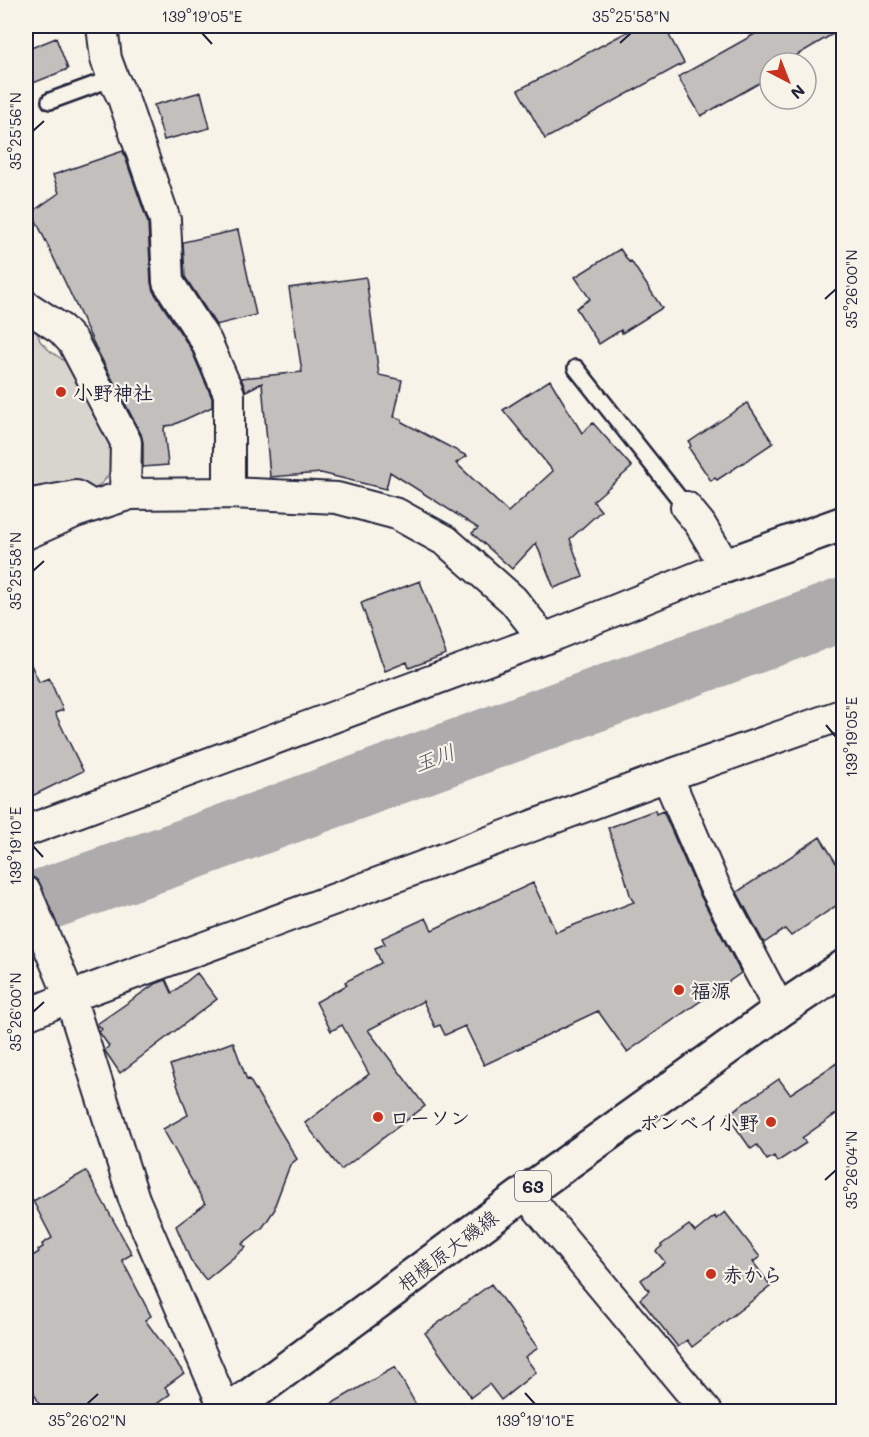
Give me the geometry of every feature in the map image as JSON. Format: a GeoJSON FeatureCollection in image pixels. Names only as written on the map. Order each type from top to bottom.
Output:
{"type":"FeatureCollection","features":[{"type":"Feature","properties":{"kind":"main road"},"geometry":{"type":"LineString","coordinates":[[726,566],[843,523]]}},
{"type":"Feature","properties":{"kind":"main road","name":"相模原大磯線"},"geometry":{"type":"LineString","coordinates":[[227,1412],[525,1193],[780,1010],[839,978]]}},
{"type":"Feature","properties":{"kind":"street"},"geometry":{"type":"LineString","coordinates":[[102,26],[106,59],[123,98],[165,220],[168,282],[206,341],[229,394],[229,493]]}},
{"type":"Feature","properties":{"kind":"street"},"geometry":{"type":"LineString","coordinates":[[26,306],[61,329],[73,342],[121,432],[126,442],[125,496]]}},
{"type":"Feature","properties":{"kind":"street"},"geometry":{"type":"LineString","coordinates":[[26,534],[75,512],[130,494],[229,493],[337,498],[397,514],[446,541],[513,600],[544,639]]}},
{"type":"Feature","properties":{"kind":"street"},"geometry":{"type":"LineString","coordinates":[[26,505],[76,496],[93,506]]}},
{"type":"Feature","properties":{"kind":"street"},"geometry":{"type":"LineString","coordinates":[[26,831],[544,639],[726,566],[700,524],[686,507]]}},
{"type":"Feature","properties":{"kind":"street"},"geometry":{"type":"LineString","coordinates":[[26,1015],[68,992],[843,714]]}},
{"type":"Feature","properties":{"kind":"street"},"geometry":{"type":"LineString","coordinates":[[667,776],[714,885],[780,1010]]}},
{"type":"Feature","properties":{"kind":"street"},"geometry":{"type":"LineString","coordinates":[[26,892],[68,992],[134,1199],[227,1412]]}},
{"type":"Feature","properties":{"kind":"street"},"geometry":{"type":"LineString","coordinates":[[525,1193],[707,1412]]}},
{"type":"Feature","properties":{"kind":"lane"},"geometry":{"type":"LineString","coordinates":[[50,101],[113,78]]}},
{"type":"Feature","properties":{"kind":"lane"},"geometry":{"type":"LineString","coordinates":[[576,368],[686,507]]}},
{"type":"Feature","properties":{"kind":"shaded area","name":"小野神社"},"geometry":{"type":"Polygon","coordinates":[[[26,320],[35,325],[40,341],[50,351],[76,369],[111,438],[116,463],[104,481],[92,492],[26,516],[26,384],[32,375],[26,360],[26,320]]]}},
{"type":"Feature","properties":{"kind":"building"},"geometry":{"type":"Polygon","coordinates":[[[638,26],[664,26],[684,63],[545,139],[518,90],[638,26]]]}},
{"type":"Feature","properties":{"kind":"building"},"geometry":{"type":"Polygon","coordinates":[[[769,26],[843,26],[804,51],[758,51],[758,84],[701,116],[678,77],[769,26]]]}},
{"type":"Feature","properties":{"kind":"building"},"geometry":{"type":"Polygon","coordinates":[[[56,38],[68,69],[26,86],[26,50],[56,38]]]}},
{"type":"Feature","properties":{"kind":"building"},"geometry":{"type":"Polygon","coordinates":[[[201,92],[210,128],[164,140],[154,105],[201,92]]]}},
{"type":"Feature","properties":{"kind":"building"},"geometry":{"type":"Polygon","coordinates":[[[123,151],[148,223],[153,291],[191,349],[212,398],[212,407],[173,425],[165,426],[168,465],[143,467],[141,434],[96,348],[32,212],[59,193],[53,175],[123,151]]]}},
{"type":"Feature","properties":{"kind":"building"},"geometry":{"type":"Polygon","coordinates":[[[238,230],[256,315],[216,325],[185,277],[183,242],[238,230]]]}},
{"type":"Feature","properties":{"kind":"building"},"geometry":{"type":"Polygon","coordinates":[[[620,249],[629,262],[631,261],[662,308],[622,333],[621,330],[599,344],[576,308],[590,299],[575,277],[620,249]]]}},
{"type":"Feature","properties":{"kind":"building"},"geometry":{"type":"Polygon","coordinates":[[[366,277],[379,375],[402,380],[394,417],[402,419],[402,422],[467,456],[456,463],[508,512],[553,471],[503,410],[550,380],[582,433],[593,423],[632,467],[593,501],[601,511],[570,539],[583,577],[554,588],[536,543],[512,569],[472,533],[478,528],[390,472],[386,489],[321,473],[270,477],[262,383],[246,391],[241,378],[302,372],[289,288],[366,277]]]}},
{"type":"Feature","properties":{"kind":"building"},"geometry":{"type":"Polygon","coordinates":[[[747,403],[773,443],[717,480],[715,478],[711,481],[689,448],[691,446],[689,442],[747,403]]]}},
{"type":"Feature","properties":{"kind":"building"},"geometry":{"type":"Polygon","coordinates":[[[420,581],[446,654],[409,668],[407,662],[385,671],[361,603],[420,581]]]}},
{"type":"Feature","properties":{"kind":"building"},"geometry":{"type":"Polygon","coordinates":[[[26,654],[39,682],[49,678],[63,710],[55,713],[83,771],[26,799],[26,654]]]}},
{"type":"Feature","properties":{"kind":"building"},"geometry":{"type":"Polygon","coordinates":[[[655,810],[656,814],[663,811],[699,893],[741,973],[627,1052],[598,1011],[484,1065],[465,1026],[445,1035],[440,1025],[435,1027],[423,1001],[368,1030],[425,1106],[341,1170],[305,1123],[369,1074],[342,1025],[331,1031],[316,1002],[347,985],[345,982],[381,963],[375,948],[385,944],[382,938],[426,918],[432,930],[533,883],[556,932],[634,902],[608,828],[655,810]]]}},
{"type":"Feature","properties":{"kind":"building"},"geometry":{"type":"Polygon","coordinates":[[[820,837],[843,874],[843,901],[791,936],[785,929],[764,943],[737,892],[820,837]]]}},
{"type":"Feature","properties":{"kind":"building"},"geometry":{"type":"Polygon","coordinates":[[[197,973],[217,999],[120,1073],[105,1051],[109,1046],[99,1032],[102,1029],[97,1024],[155,984],[166,980],[172,993],[197,973]]]}},
{"type":"Feature","properties":{"kind":"building"},"geometry":{"type":"Polygon","coordinates":[[[233,1042],[247,1080],[249,1079],[297,1159],[290,1165],[275,1209],[263,1227],[242,1244],[246,1247],[206,1280],[191,1261],[176,1226],[205,1204],[163,1129],[188,1115],[170,1065],[233,1042]]]}},
{"type":"Feature","properties":{"kind":"building","name":"ボンベイ小野"},"geometry":{"type":"Polygon","coordinates":[[[843,1059],[843,1109],[802,1138],[806,1143],[777,1162],[774,1156],[767,1160],[757,1145],[751,1149],[727,1115],[779,1079],[790,1094],[843,1059]]]}},
{"type":"Feature","properties":{"kind":"building"},"geometry":{"type":"Polygon","coordinates":[[[86,1171],[132,1254],[122,1260],[151,1316],[145,1320],[184,1373],[165,1387],[170,1394],[146,1412],[43,1412],[26,1376],[26,1260],[39,1252],[38,1250],[43,1247],[42,1244],[52,1238],[33,1201],[86,1171]]]}},
{"type":"Feature","properties":{"kind":"building"},"geometry":{"type":"Polygon","coordinates":[[[725,1212],[760,1257],[753,1262],[771,1286],[692,1347],[687,1340],[678,1347],[640,1299],[649,1291],[641,1280],[665,1262],[656,1251],[661,1245],[689,1225],[695,1232],[715,1216],[716,1219],[725,1212]]]}},
{"type":"Feature","properties":{"kind":"building"},"geometry":{"type":"Polygon","coordinates":[[[491,1284],[538,1348],[525,1357],[536,1372],[501,1400],[489,1384],[471,1397],[425,1333],[491,1284]]]}},
{"type":"Feature","properties":{"kind":"building"},"geometry":{"type":"Polygon","coordinates":[[[395,1367],[420,1412],[317,1412],[395,1367]]]}},
{"type":"Feature","properties":{"kind":"waterway","name":"玉川"},"geometry":{"type":"LineString","coordinates":[[26,906],[167,857],[844,609]]}},
{"type":"Feature","properties":{"kind":"place","name":"小野神社"},"geometry":{"type":"Point","coordinates":[61,392]}},
{"type":"Feature","properties":{"kind":"place","name":"福源"},"geometry":{"type":"Point","coordinates":[679,990]}},
{"type":"Feature","properties":{"kind":"place","name":"ローソン"},"geometry":{"type":"Point","coordinates":[378,1117]}},
{"type":"Feature","properties":{"kind":"place","name":"ボンベイ小野"},"geometry":{"type":"Point","coordinates":[771,1122]}},
{"type":"Feature","properties":{"kind":"place","name":"赤から"},"geometry":{"type":"Point","coordinates":[711,1274]}}]}
